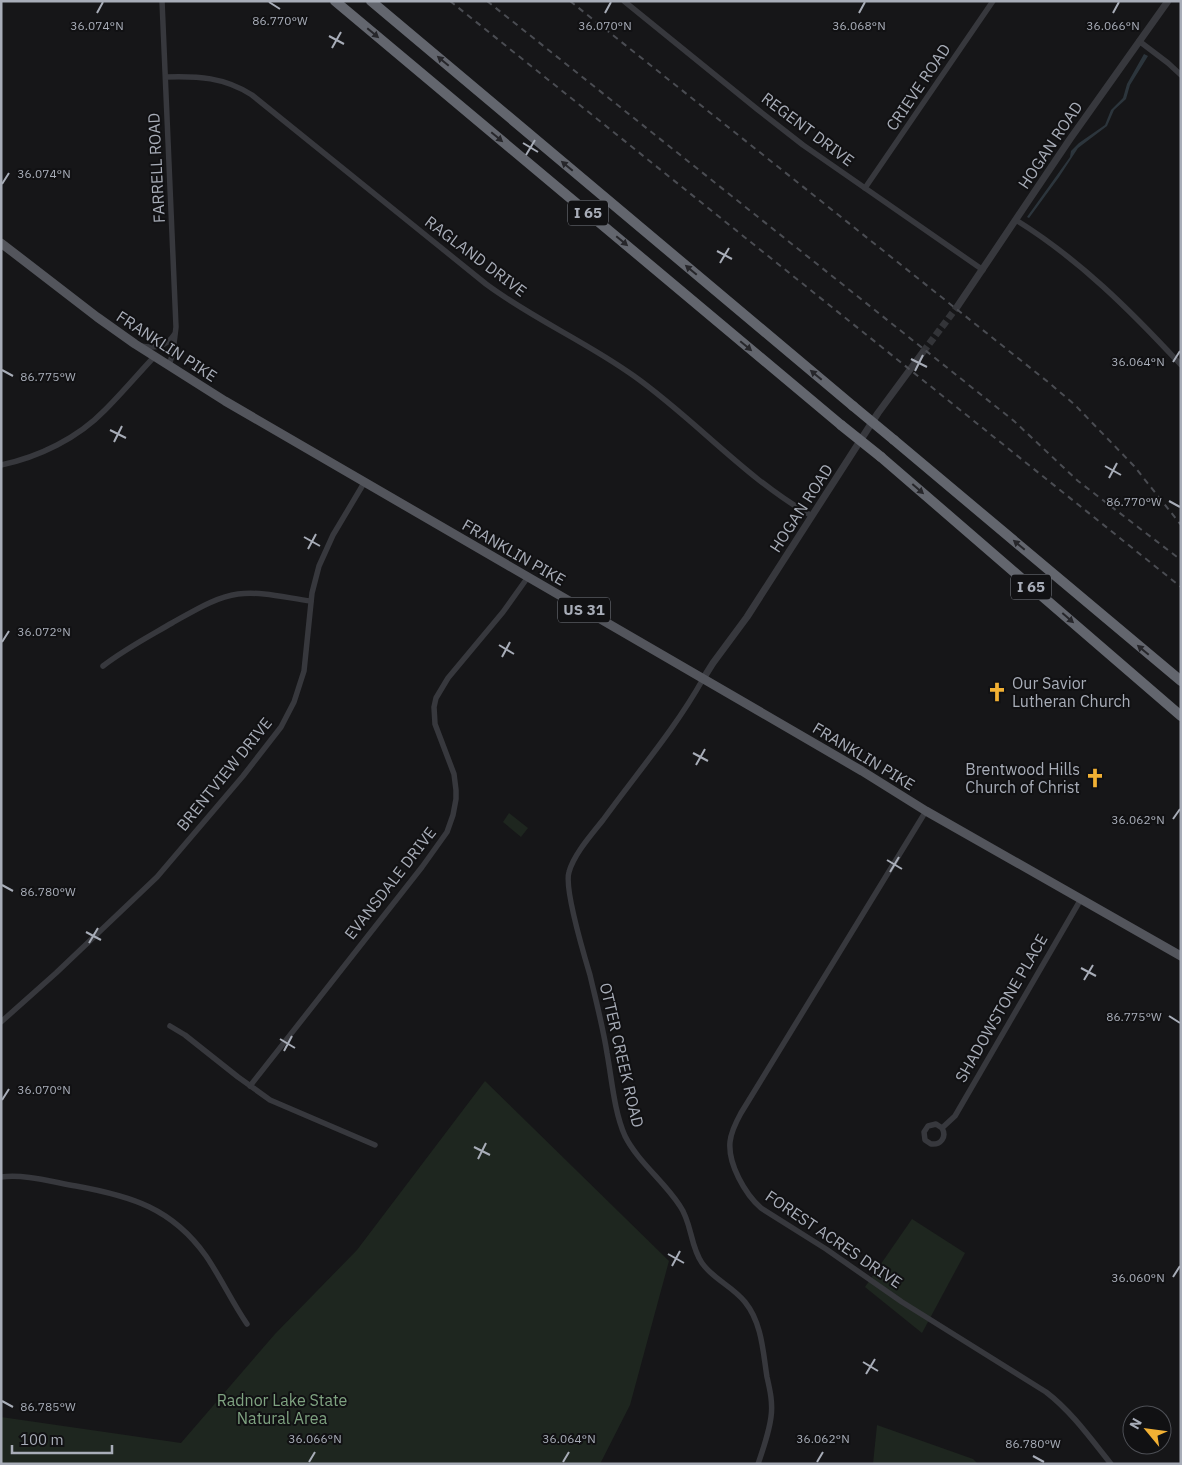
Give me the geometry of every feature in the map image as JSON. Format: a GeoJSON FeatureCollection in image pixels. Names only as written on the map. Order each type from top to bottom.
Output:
{"type":"FeatureCollection","features":[{"type":"Feature","properties":{"kind":"highway","name":"I 65"},"geometry":{"type":"LineString","coordinates":[[335,1],[881,457],[1181,716]]}},
{"type":"Feature","properties":{"kind":"highway","name":"I 65"},"geometry":{"type":"LineString","coordinates":[[371,1],[1181,681]]}},
{"type":"Feature","properties":{"kind":"main road","name":"FRANKLIN PIKE"},"geometry":{"type":"LineString","coordinates":[[1,243],[135,344],[232,405],[862,771],[926,811],[1181,956]]}},
{"type":"Feature","properties":{"kind":"street","name":"FARRELL ROAD"},"geometry":{"type":"LineString","coordinates":[[162,1],[175,276],[176,333],[169,366]]}},
{"type":"Feature","properties":{"kind":"street","name":"REGENT DRIVE"},"geometry":{"type":"LineString","coordinates":[[624,1],[782,129],[983,270]]}},
{"type":"Feature","properties":{"kind":"street","name":"CRIEVE ROAD"},"geometry":{"type":"LineString","coordinates":[[865,188],[993,1]]}},
{"type":"Feature","properties":{"kind":"street","name":"HOGAN ROAD"},"geometry":{"type":"LineString","coordinates":[[957,307],[1070,139],[1168,1]]}},
{"type":"Feature","properties":{"kind":"street"},"geometry":{"type":"LineString","coordinates":[[1139,41],[1181,75]]}},
{"type":"Feature","properties":{"kind":"street","name":"RAGLAND DRIVE"},"geometry":{"type":"LineString","coordinates":[[166,77],[192,76],[216,80],[235,86],[252,95],[486,284],[518,306],[634,376],[666,400],[762,483],[791,504],[812,516]]}},
{"type":"Feature","properties":{"kind":"street"},"geometry":{"type":"LineString","coordinates":[[1016,220],[1070,257],[1092,276],[1181,365]]}},
{"type":"Feature","properties":{"kind":"street"},"geometry":{"type":"LineString","coordinates":[[135,344],[156,347],[168,342],[176,333]]}},
{"type":"Feature","properties":{"kind":"street","name":"HOGAN ROAD"},"geometry":{"type":"LineString","coordinates":[[703,679],[747,616],[878,413],[923,352]]}},
{"type":"Feature","properties":{"kind":"street"},"geometry":{"type":"LineString","coordinates":[[1,464],[28,458],[80,431],[105,410],[154,357]]}},
{"type":"Feature","properties":{"kind":"street","name":"BRENTVIEW DRIVE"},"geometry":{"type":"LineString","coordinates":[[1,1022],[56,973],[157,877],[273,739],[290,711],[302,680],[314,583],[325,550],[364,483]]}},
{"type":"Feature","properties":{"kind":"street","name":"EVANSDALE DRIVE"},"geometry":{"type":"LineString","coordinates":[[250,1086],[445,836],[453,816],[456,790],[452,766],[435,724],[435,703],[439,692],[448,678],[503,612],[528,578]]}},
{"type":"Feature","properties":{"kind":"street"},"geometry":{"type":"LineString","coordinates":[[103,666],[124,651],[182,617],[227,596],[254,594],[311,601]]}},
{"type":"Feature","properties":{"kind":"street","name":"OTTER CREEK ROAD"},"geometry":{"type":"LineString","coordinates":[[703,679],[676,723],[578,854],[569,870],[568,880],[602,1027],[619,1118],[624,1132],[633,1148],[683,1210],[689,1224],[696,1252],[702,1263],[711,1274],[740,1296],[750,1310],[758,1328],[772,1409],[769,1430],[758,1464]]}},
{"type":"Feature","properties":{"kind":"street","name":"FOREST ACRES DRIVE"},"geometry":{"type":"LineString","coordinates":[[926,811],[740,1113],[731,1137],[732,1160],[744,1187],[761,1208],[820,1245],[902,1302],[1046,1392],[1068,1412],[1111,1464]]}},
{"type":"Feature","properties":{"kind":"street","name":"SHADOWSTONE PLACE"},"geometry":{"type":"LineString","coordinates":[[942,1128],[955,1116],[1081,898]]}},
{"type":"Feature","properties":{"kind":"street"},"geometry":{"type":"LineString","coordinates":[[170,1026],[185,1035],[250,1086],[278,1104],[375,1145]]}},
{"type":"Feature","properties":{"kind":"street"},"geometry":{"type":"LineString","coordinates":[[1,1177],[27,1178],[103,1192],[145,1205],[166,1216],[182,1228],[197,1244],[247,1324]]}},
{"type":"Feature","properties":{"kind":"green space"},"geometry":{"type":"Polygon","coordinates":[[[509,813],[528,828],[521,837],[503,822],[509,813]]]}},
{"type":"Feature","properties":{"kind":"green space","name":"Radnor Lake State Natural Area"},"geometry":{"type":"Polygon","coordinates":[[[485,1081],[669,1261],[630,1405],[600,1464],[1,1464],[1,1417],[181,1443],[275,1334],[357,1250],[485,1081]]]}},
{"type":"Feature","properties":{"kind":"green space"},"geometry":{"type":"Polygon","coordinates":[[[912,1219],[965,1253],[922,1333],[865,1287],[912,1219]]]}},
{"type":"Feature","properties":{"kind":"green space"},"geometry":{"type":"Polygon","coordinates":[[[877,1425],[973,1459],[978,1464],[873,1464],[877,1425]]]}},
{"type":"Feature","properties":{"kind":"shaded area"},"geometry":{"type":"Polygon","coordinates":[[[1144,54],[1148,56],[1130,85],[1126,99],[1114,110],[1107,126],[1078,148],[1029,218],[1027,217],[1070,157],[1071,151],[1105,125],[1111,110],[1123,98],[1127,84],[1144,54]]]}},
{"type":"Feature","properties":{"kind":"tunnel"},"geometry":{"type":"LineString","coordinates":[[923,352],[957,307]]}},
{"type":"Feature","properties":{"kind":"railway"},"geometry":{"type":"LineString","coordinates":[[450,1],[1181,587]]}},
{"type":"Feature","properties":{"kind":"railway"},"geometry":{"type":"LineString","coordinates":[[487,1],[1014,421],[1078,481],[1181,560]]}},
{"type":"Feature","properties":{"kind":"railway"},"geometry":{"type":"LineString","coordinates":[[570,1],[1074,404],[1134,466],[1181,525]]}},
{"type":"Feature","properties":{"kind":"place","name":"Our Savior Lutheran Church"},"geometry":{"type":"Point","coordinates":[997,692]}},
{"type":"Feature","properties":{"kind":"place","name":"Brentwood Hills Church of Christ"},"geometry":{"type":"Point","coordinates":[1095,778]}}]}
